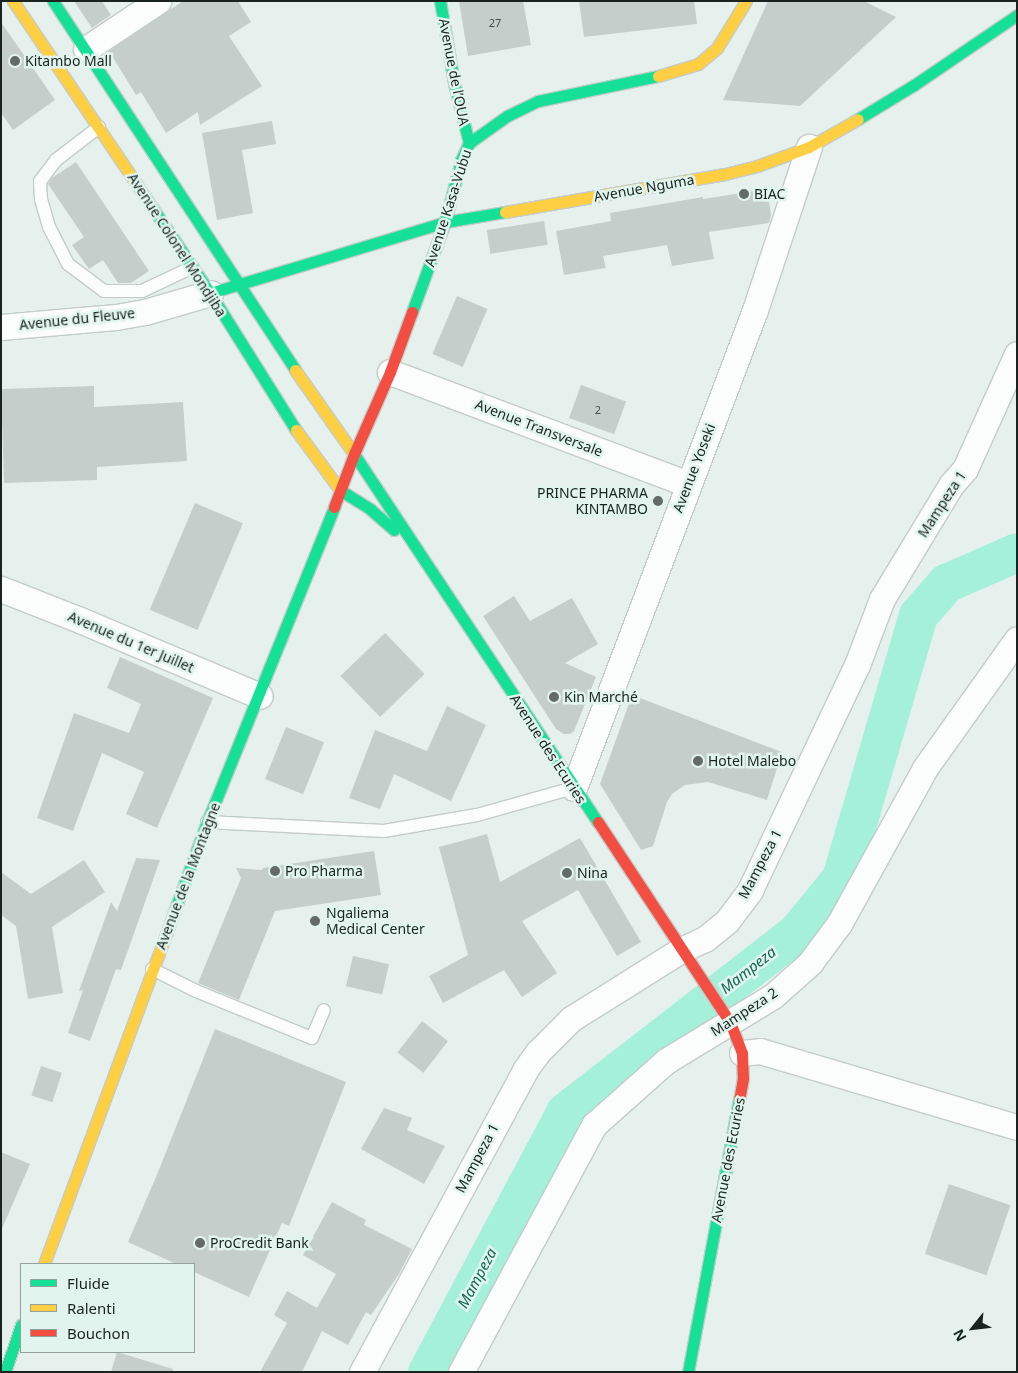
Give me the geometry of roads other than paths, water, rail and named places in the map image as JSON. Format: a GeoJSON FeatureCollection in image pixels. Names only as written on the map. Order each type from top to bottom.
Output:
{"type":"FeatureCollection","features":[{"type":"Feature","properties":{"kind":"main road","name":"Avenue Colonel Mondjiba"},"geometry":{"type":"LineString","coordinates":[[13,1],[193,267],[293,427],[340,490]]}},
{"type":"Feature","properties":{"kind":"main road"},"geometry":{"type":"LineString","coordinates":[[53,1],[239,284],[354,454]]}},
{"type":"Feature","properties":{"kind":"main road","name":"Avenue de l’OUA"},"geometry":{"type":"LineString","coordinates":[[440,1],[454,83],[469,143]]}},
{"type":"Feature","properties":{"kind":"main road","name":"Avenue Kasa-Vubu"},"geometry":{"type":"LineString","coordinates":[[340,490],[390,372],[445,222],[461,160],[469,143],[507,116],[538,101],[673,73],[698,64],[717,48],[746,1]]}},
{"type":"Feature","properties":{"kind":"main road","name":"Avenue Nguma"},"geometry":{"type":"LineString","coordinates":[[210,293],[445,222],[725,174],[756,166],[809,147],[914,85],[1017,14]]}},
{"type":"Feature","properties":{"kind":"main road","name":"Avenue des Ecuries"},"geometry":{"type":"LineString","coordinates":[[354,454],[724,1014],[742,1053],[743,1078],[688,1372]]}},
{"type":"Feature","properties":{"kind":"main road","name":"Avenue des Ecuries"},"geometry":{"type":"LineString","coordinates":[[340,490],[370,509],[416,549]]}},
{"type":"Feature","properties":{"kind":"main road","name":"Avenue de la Montagne"},"geometry":{"type":"LineString","coordinates":[[44,1263],[207,822],[260,696],[340,490]]}},
{"type":"Feature","properties":{"kind":"main road"},"geometry":{"type":"LineString","coordinates":[[6,1359],[20,1327]]}},
{"type":"Feature","properties":{"kind":"street"},"geometry":{"type":"LineString","coordinates":[[86,49],[158,1]]}},
{"type":"Feature","properties":{"kind":"street","name":"Avenue Yoseki"},"geometry":{"type":"LineString","coordinates":[[574,788],[755,310],[809,147]]}},
{"type":"Feature","properties":{"kind":"street","name":"Avenue du Fleuve"},"geometry":{"type":"LineString","coordinates":[[1,327],[116,317],[145,312],[210,293]]}},
{"type":"Feature","properties":{"kind":"street","name":"Mampeza 1"},"geometry":{"type":"LineString","coordinates":[[362,1372],[520,1078],[538,1052],[571,1019],[684,956],[727,921],[750,890],[857,665],[882,599],[951,485],[965,470],[1017,354]]}},
{"type":"Feature","properties":{"kind":"street","name":"Avenue Transversale"},"geometry":{"type":"LineString","coordinates":[[390,372],[688,484]]}},
{"type":"Feature","properties":{"kind":"street","name":"Avenue du 1er Juillet"},"geometry":{"type":"LineString","coordinates":[[1,589],[80,620],[260,696]]}},
{"type":"Feature","properties":{"kind":"street","name":"Mampeza 2"},"geometry":{"type":"LineString","coordinates":[[461,1372],[594,1125],[666,1061],[724,1014],[773,996],[810,963],[838,924],[925,768],[1017,639]]}},
{"type":"Feature","properties":{"kind":"street"},"geometry":{"type":"LineString","coordinates":[[742,1053],[760,1051],[1017,1127]]}},
{"type":"Feature","properties":{"kind":"lane"},"geometry":{"type":"LineString","coordinates":[[99,127],[56,160],[40,181],[41,198],[49,227],[68,264],[104,292],[142,291],[193,267]]}},
{"type":"Feature","properties":{"kind":"lane"},"geometry":{"type":"LineString","coordinates":[[207,822],[384,831],[477,815],[574,788]]}},
{"type":"Feature","properties":{"kind":"lane"},"geometry":{"type":"LineString","coordinates":[[152,969],[196,991],[312,1038],[324,1010]]}},
{"type":"Feature","properties":{"kind":"waterway","name":"Mampeza"},"geometry":{"type":"LineString","coordinates":[[427,1372],[565,1112],[796,933],[841,878],[918,615],[946,583],[1017,552]]}},
{"type":"Feature","properties":{"kind":"place","name":"Kitambo Mall"},"geometry":{"type":"Point","coordinates":[15,61]}},
{"type":"Feature","properties":{"kind":"place","name":"BIAC"},"geometry":{"type":"Point","coordinates":[744,194]}},
{"type":"Feature","properties":{"kind":"place","name":"PRINCE PHARMA KINTAMBO"},"geometry":{"type":"Point","coordinates":[658,501]}},
{"type":"Feature","properties":{"kind":"place","name":"Kin Marché"},"geometry":{"type":"Point","coordinates":[554,697]}},
{"type":"Feature","properties":{"kind":"place","name":"Hotel Malebo"},"geometry":{"type":"Point","coordinates":[698,761]}},
{"type":"Feature","properties":{"kind":"place","name":"Pro Pharma"},"geometry":{"type":"Point","coordinates":[275,871]}},
{"type":"Feature","properties":{"kind":"place","name":"Nina"},"geometry":{"type":"Point","coordinates":[567,873]}},
{"type":"Feature","properties":{"kind":"place","name":"Ngaliema Medical Center"},"geometry":{"type":"Point","coordinates":[315,921]}},
{"type":"Feature","properties":{"kind":"place","name":"ProCredit Bank"},"geometry":{"type":"Point","coordinates":[200,1243]}}]}
